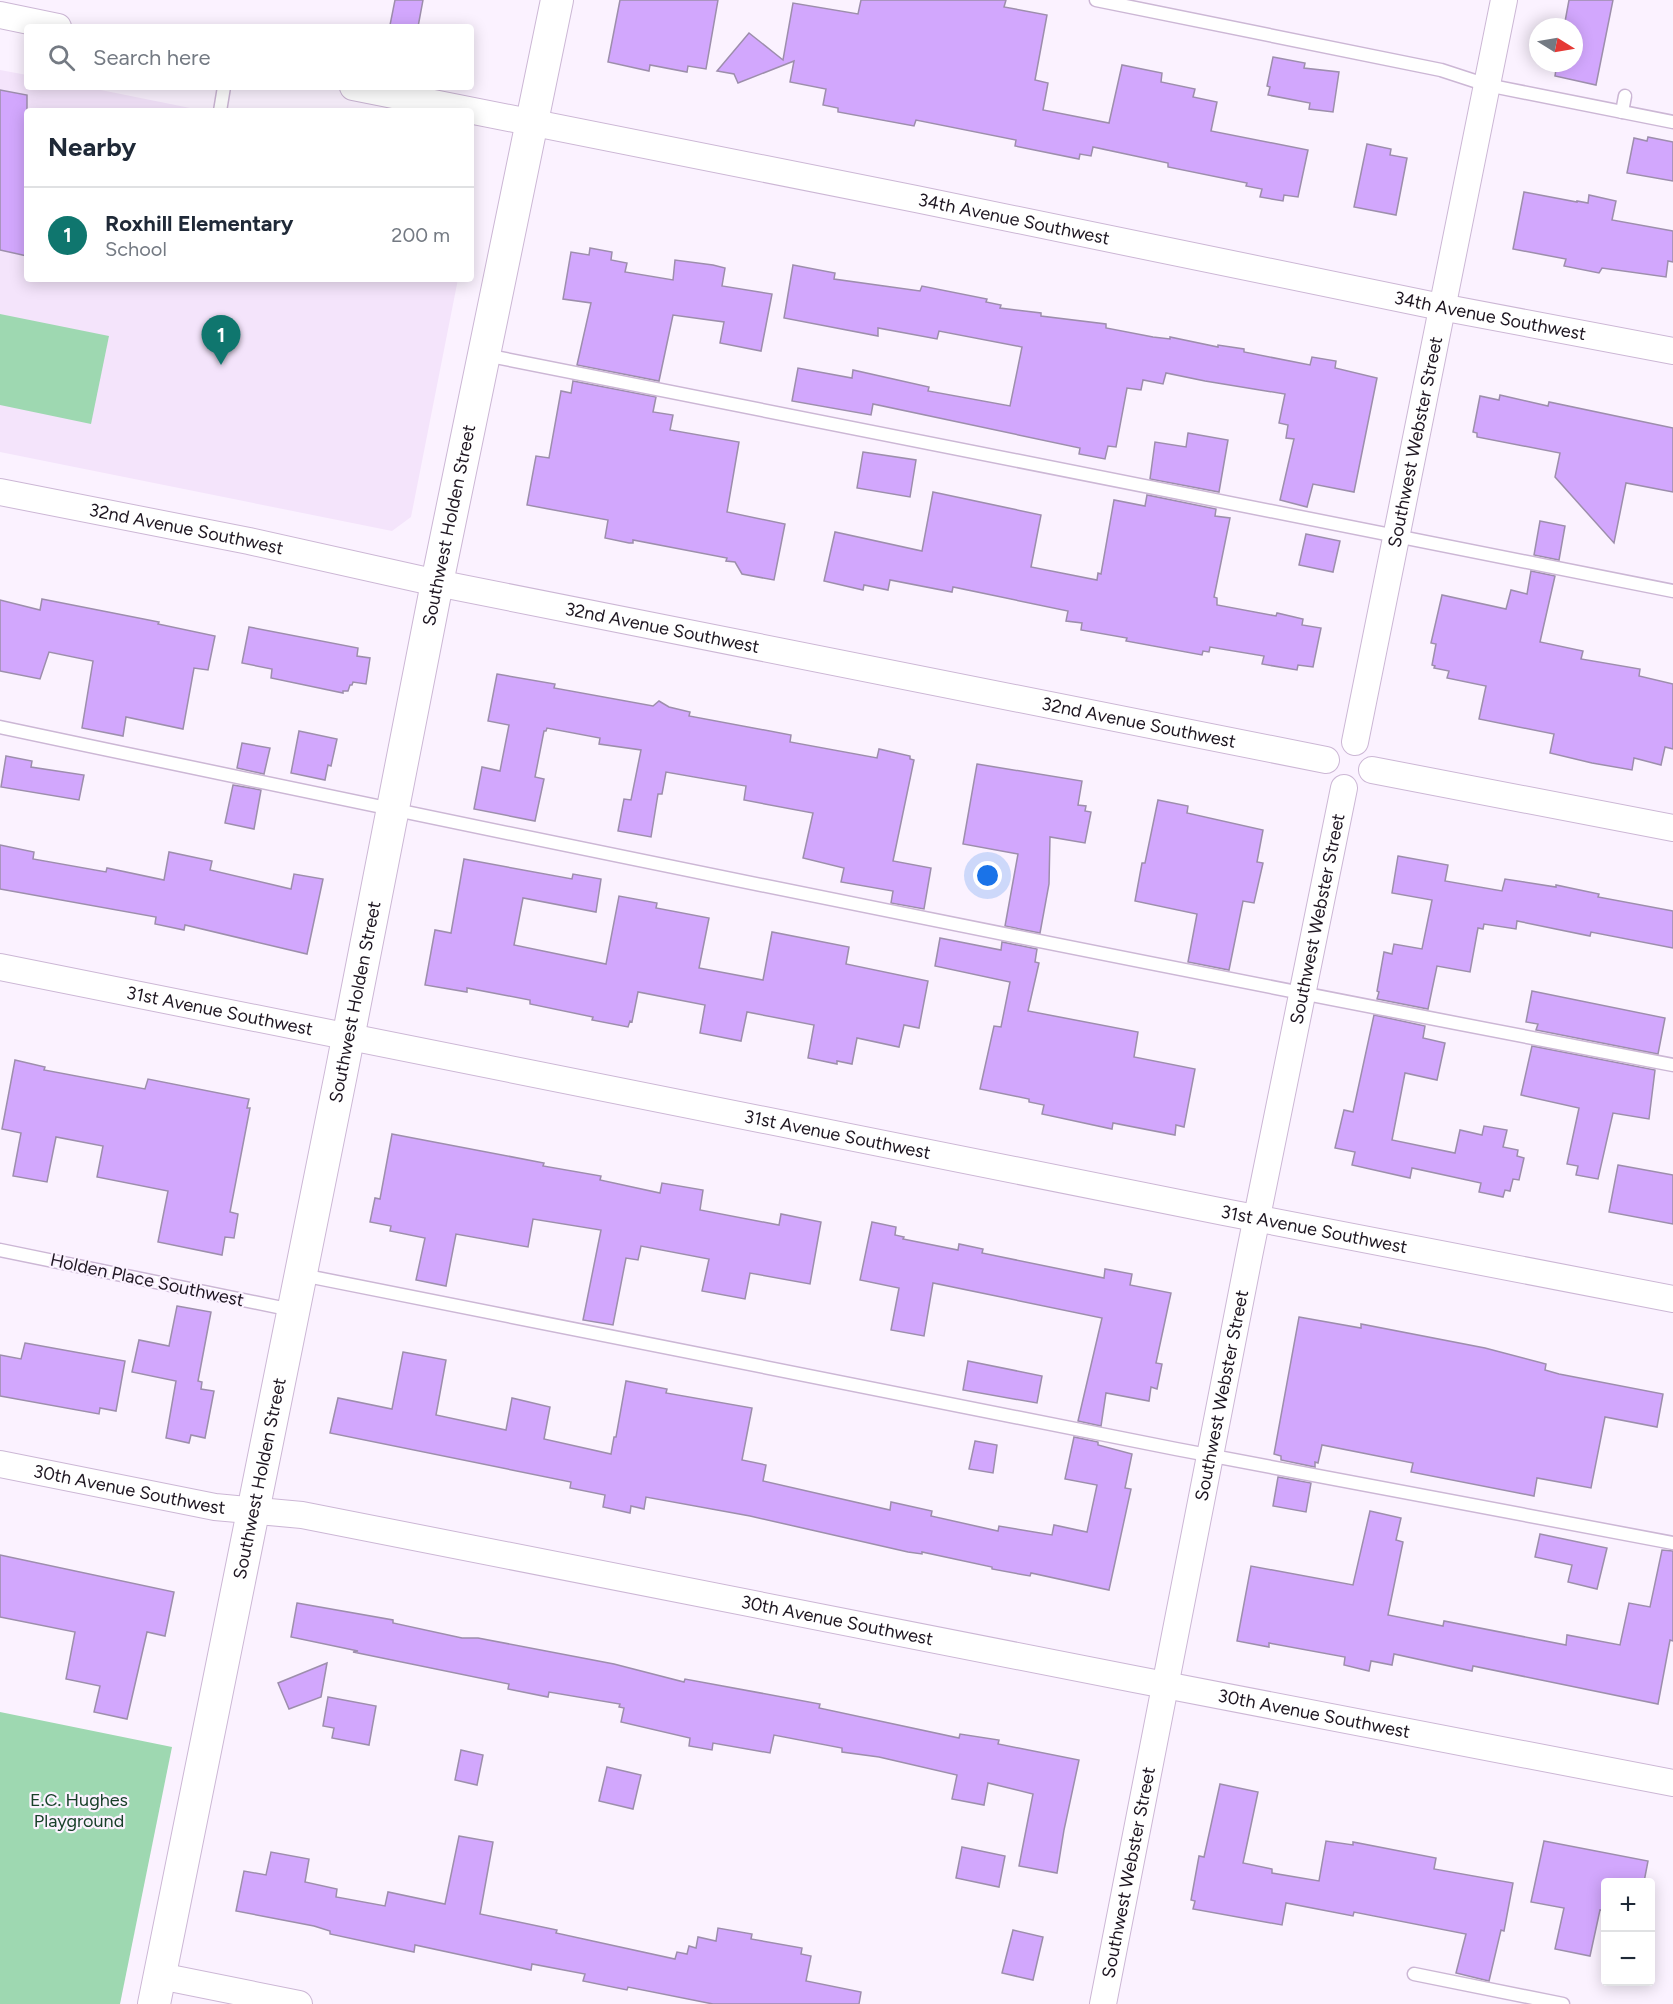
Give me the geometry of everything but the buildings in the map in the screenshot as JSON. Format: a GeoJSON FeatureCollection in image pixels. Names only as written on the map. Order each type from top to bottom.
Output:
{"type":"FeatureCollection","features":[{"type":"Feature","properties":{"kind":"street","name":"Southwest Holden Street"},"geometry":{"type":"LineString","coordinates":[[157,1990],[437,584],[557,0]]}},
{"type":"Feature","properties":{"kind":"street","name":"Southwest Webster Street"},"geometry":{"type":"LineString","coordinates":[[1355,742],[1504,0]]}},
{"type":"Feature","properties":{"kind":"street"},"geometry":{"type":"LineString","coordinates":[[0,15],[43,24]]}},
{"type":"Feature","properties":{"kind":"street","name":"34th Avenue Southwest"},"geometry":{"type":"LineString","coordinates":[[368,90],[458,108]]}},
{"type":"Feature","properties":{"kind":"street","name":"34th Avenue Southwest"},"geometry":{"type":"LineString","coordinates":[[474,111],[1441,307],[1673,351]]}},
{"type":"Feature","properties":{"kind":"street","name":"32nd Avenue Southwest"},"geometry":{"type":"LineString","coordinates":[[0,492],[249,541],[437,584],[1326,760]]}},
{"type":"Feature","properties":{"kind":"street"},"geometry":{"type":"LineString","coordinates":[[1342,742],[1355,742],[1364,746],[1369,752],[1372,759],[1372,770],[1366,782],[1359,787],[1344,788],[1329,779],[1326,772],[1326,760],[1335,745],[1342,742]]}},
{"type":"Feature","properties":{"kind":"street"},"geometry":{"type":"LineString","coordinates":[[1372,770],[1673,828]]}},
{"type":"Feature","properties":{"kind":"street","name":"Southwest Webster Street"},"geometry":{"type":"LineString","coordinates":[[1102,2004],[1344,788]]}},
{"type":"Feature","properties":{"kind":"street","name":"31st Avenue Southwest"},"geometry":{"type":"LineString","coordinates":[[0,967],[348,1038],[1673,1299]]}},
{"type":"Feature","properties":{"kind":"street","name":"30th Avenue Southwest"},"geometry":{"type":"LineString","coordinates":[[0,1464],[215,1507],[302,1515],[1673,1783]]}},
{"type":"Feature","properties":{"kind":"street"},"geometry":{"type":"LineString","coordinates":[[157,1990],[299,2004]]}},
{"type":"Feature","properties":{"kind":"lane"},"geometry":{"type":"LineString","coordinates":[[1096,0],[1441,70],[1486,86],[1673,122]]}},
{"type":"Feature","properties":{"kind":"lane"},"geometry":{"type":"LineString","coordinates":[[220,108],[224,90]]}},
{"type":"Feature","properties":{"kind":"lane"},"geometry":{"type":"LineString","coordinates":[[1622,112],[1625,96]]}},
{"type":"Feature","properties":{"kind":"lane"},"geometry":{"type":"LineString","coordinates":[[484,355],[1673,591]]}},
{"type":"Feature","properties":{"kind":"lane"},"geometry":{"type":"LineString","coordinates":[[0,727],[392,810],[1304,994],[1673,1065]]}},
{"type":"Feature","properties":{"kind":"lane","name":"Holden Place Southwest"},"geometry":{"type":"LineString","coordinates":[[0,1250],[293,1310]]}},
{"type":"Feature","properties":{"kind":"lane"},"geometry":{"type":"LineString","coordinates":[[300,1274],[1210,1455],[1673,1543]]}},
{"type":"Feature","properties":{"kind":"lane"},"geometry":{"type":"LineString","coordinates":[[1414,1974],[1563,2004]]}},
{"type":"Feature","properties":{"kind":"shaded area"},"geometry":{"type":"Polygon","coordinates":[[[0,70],[24,74],[24,90],[101,90],[190,108],[24,108],[24,282],[457,282],[411,517],[392,531],[0,452],[0,70]]]}},
{"type":"Feature","properties":{"kind":"green space"},"geometry":{"type":"Polygon","coordinates":[[[0,314],[109,336],[91,424],[0,405],[0,314]]]}},
{"type":"Feature","properties":{"kind":"green space","name":"E.C. Hughes Playground"},"geometry":{"type":"Polygon","coordinates":[[[0,1712],[172,1747],[120,2004],[0,2004],[0,1712]]]}},
{"type":"Feature","properties":{"kind":"place","name":"Roxhill Elementary"},"geometry":{"type":"Point","coordinates":[221,365]}}]}
